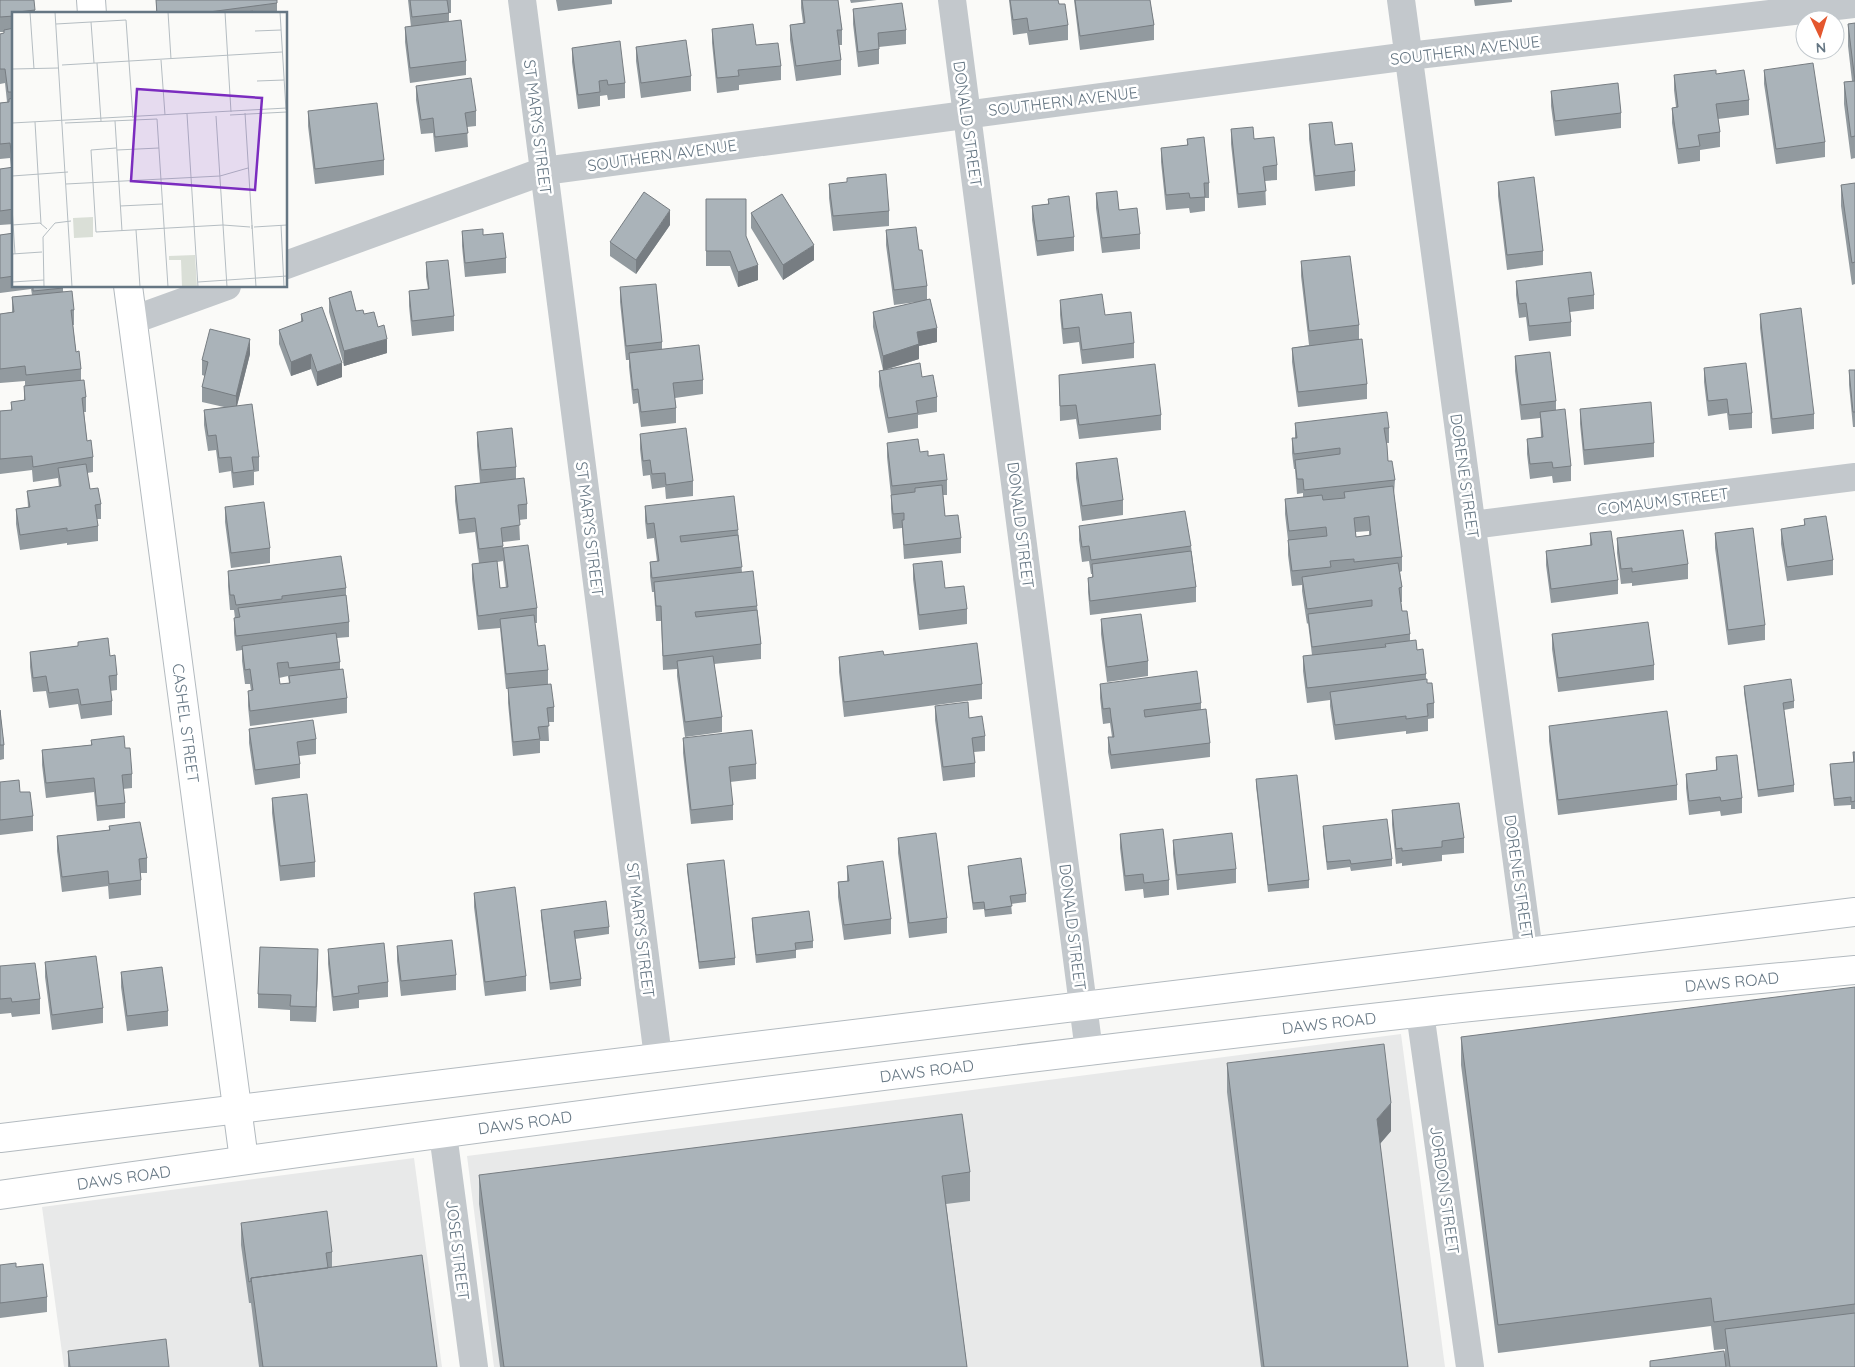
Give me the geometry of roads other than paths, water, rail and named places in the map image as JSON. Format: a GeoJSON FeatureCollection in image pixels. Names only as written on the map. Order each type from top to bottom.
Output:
{"type":"FeatureCollection","features":[{"type":"Feature","properties":{"kind":"main road","name":"CASHEL STREET"},"geometry":{"type":"LineString","coordinates":[[128,288],[244,1160]]}},
{"type":"Feature","properties":{"kind":"main road"},"geometry":{"type":"LineString","coordinates":[[0,1138],[1855,912]]}},
{"type":"Feature","properties":{"kind":"main road","name":"DAWS ROAD"},"geometry":{"type":"LineString","coordinates":[[0,1195],[244,1160],[1089,1051],[1420,1013],[1855,970]]}},
{"type":"Feature","properties":{"kind":"street","name":"ST MARYS STREET"},"geometry":{"type":"LineString","coordinates":[[522,0],[658,1057]]}},
{"type":"Feature","properties":{"kind":"street","name":"DONALD STREET"},"geometry":{"type":"LineString","coordinates":[[952,0],[1089,1051]]}},
{"type":"Feature","properties":{"kind":"street","name":"DORENE STREET"},"geometry":{"type":"LineString","coordinates":[[1401,0],[1529,952]]}},
{"type":"Feature","properties":{"kind":"street","name":"SOUTHERN AVENUE"},"geometry":{"type":"LineString","coordinates":[[288,264],[544,171],[1409,56],[1855,4]]}},
{"type":"Feature","properties":{"kind":"street"},"geometry":{"type":"LineString","coordinates":[[133,320],[221,288]]}},
{"type":"Feature","properties":{"kind":"street","name":"COMAUM STREET"},"geometry":{"type":"LineString","coordinates":[[1472,525],[1855,476]]}},
{"type":"Feature","properties":{"kind":"street","name":"JORDON STREET"},"geometry":{"type":"LineString","coordinates":[[1420,1013],[1470,1367]]}},
{"type":"Feature","properties":{"kind":"street","name":"JOSE STREET"},"geometry":{"type":"LineString","coordinates":[[443,1134],[474,1367]]}}]}
